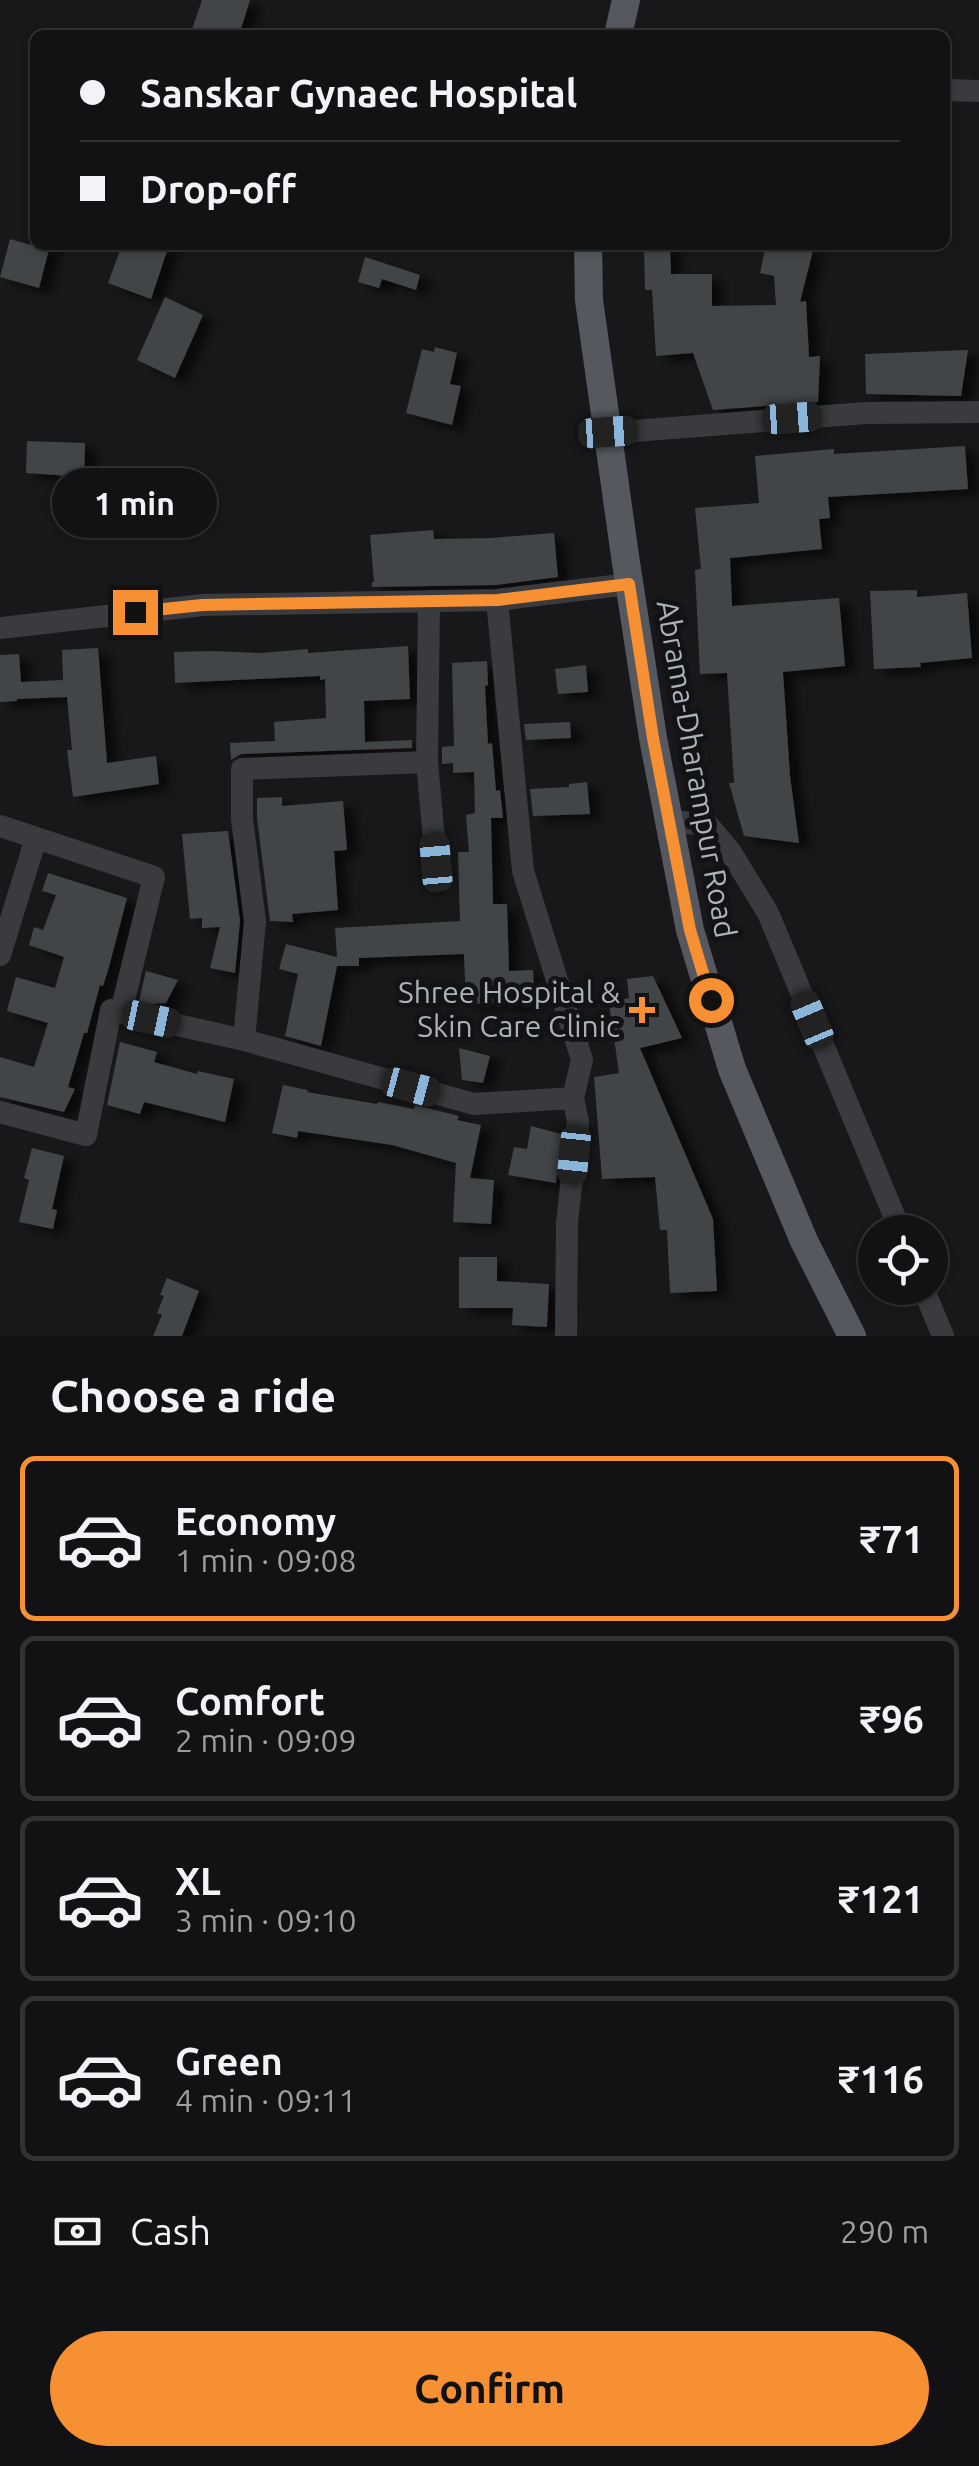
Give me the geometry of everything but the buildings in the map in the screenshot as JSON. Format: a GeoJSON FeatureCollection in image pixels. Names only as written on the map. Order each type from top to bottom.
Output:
{"type":"FeatureCollection","features":[{"type":"Feature","properties":{"kind":"main road"},"geometry":{"type":"LineString","coordinates":[[619,30],[626,0]]}},
{"type":"Feature","properties":{"kind":"main road","name":"Abrama-Dharampur Road"},"geometry":{"type":"LineString","coordinates":[[588,250],[589,300],[629,584],[690,930],[732,1069],[804,1240],[852,1336]]}},
{"type":"Feature","properties":{"kind":"street"},"geometry":{"type":"LineString","coordinates":[[950,90],[979,91]]}},
{"type":"Feature","properties":{"kind":"street"},"geometry":{"type":"LineString","coordinates":[[608,432],[866,413],[979,412]]}},
{"type":"Feature","properties":{"kind":"street"},"geometry":{"type":"LineString","coordinates":[[0,628],[202,605],[498,600],[629,584]]}},
{"type":"Feature","properties":{"kind":"street"},"geometry":{"type":"LineString","coordinates":[[498,600],[524,870],[582,1060],[573,1098],[578,1121],[568,1223],[566,1336]]}},
{"type":"Feature","properties":{"kind":"street"},"geometry":{"type":"LineString","coordinates":[[428,602],[428,762],[436,862]]}},
{"type":"Feature","properties":{"kind":"street"},"geometry":{"type":"LineString","coordinates":[[244,1040],[255,921],[242,819],[242,769],[428,762]]}},
{"type":"Feature","properties":{"kind":"street"},"geometry":{"type":"LineString","coordinates":[[669,820],[708,826],[730,852],[768,913],[893,1215]]}},
{"type":"Feature","properties":{"kind":"street"},"geometry":{"type":"LineString","coordinates":[[0,826],[154,877],[120,1012]]}},
{"type":"Feature","properties":{"kind":"street"},"geometry":{"type":"LineString","coordinates":[[0,955],[36,838]]}},
{"type":"Feature","properties":{"kind":"street"},"geometry":{"type":"LineString","coordinates":[[0,1112],[86,1135],[111,1010],[244,1040],[474,1104],[573,1098]]}},
{"type":"Feature","properties":{"kind":"street"},"geometry":{"type":"LineString","coordinates":[[930,1305],[944,1336]]}},
{"type":"Feature","properties":{"kind":"place","name":"Shree Hospital & Skin Care Clinic"},"geometry":{"type":"Point","coordinates":[642,1010]}},
{"type":"Feature","properties":{"kind":"route"},"geometry":{"type":"LineString","coordinates":[[135,612],[202,605],[498,600],[629,584],[653,738],[690,930],[711,1000]]}}]}
